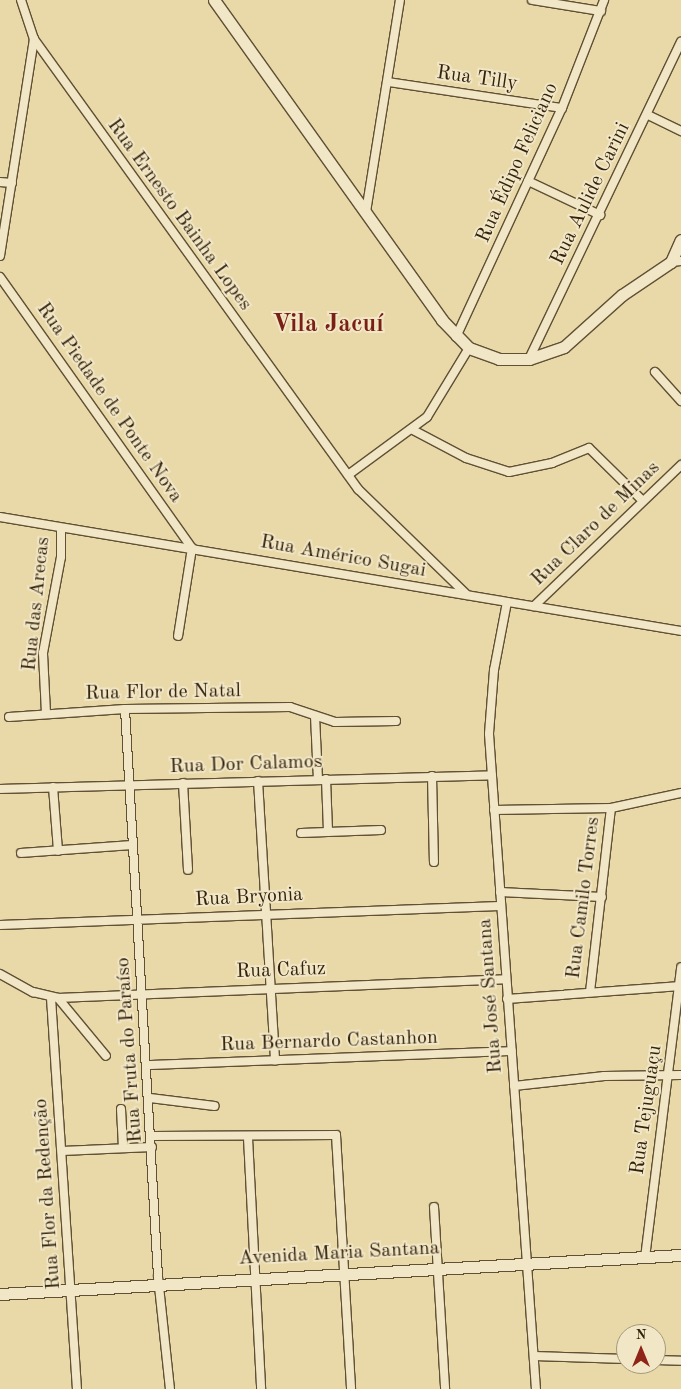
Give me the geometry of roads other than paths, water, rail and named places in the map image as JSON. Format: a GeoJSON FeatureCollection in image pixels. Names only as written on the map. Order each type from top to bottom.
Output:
{"type":"FeatureCollection","features":[{"type":"Feature","properties":{"kind":"street","name":"Rua Ernesto Bainha Lopes"},"geometry":{"type":"LineString","coordinates":[[21,0],[34,39],[348,475],[398,532],[467,595]]}},
{"type":"Feature","properties":{"kind":"street"},"geometry":{"type":"LineString","coordinates":[[214,0],[456,338],[469,348],[499,359],[529,359],[564,348],[622,295],[676,261],[681,240]]}},
{"type":"Feature","properties":{"kind":"street"},"geometry":{"type":"LineString","coordinates":[[366,212],[400,0]]}},
{"type":"Feature","properties":{"kind":"street"},"geometry":{"type":"LineString","coordinates":[[532,0],[601,11]]}},
{"type":"Feature","properties":{"kind":"street","name":"Rua Édipo Feliciano"},"geometry":{"type":"LineString","coordinates":[[456,338],[562,108],[604,0]]}},
{"type":"Feature","properties":{"kind":"street"},"geometry":{"type":"LineString","coordinates":[[0,256],[34,39]]}},
{"type":"Feature","properties":{"kind":"street","name":"Rua Aulide Carini"},"geometry":{"type":"LineString","coordinates":[[529,359],[648,115],[681,42]]}},
{"type":"Feature","properties":{"kind":"street","name":"Rua Tilly"},"geometry":{"type":"LineString","coordinates":[[388,82],[562,108]]}},
{"type":"Feature","properties":{"kind":"street"},"geometry":{"type":"LineString","coordinates":[[648,115],[681,131]]}},
{"type":"Feature","properties":{"kind":"street"},"geometry":{"type":"LineString","coordinates":[[528,181],[600,215]]}},
{"type":"Feature","properties":{"kind":"street"},"geometry":{"type":"LineString","coordinates":[[0,182],[12,183]]}},
{"type":"Feature","properties":{"kind":"street","name":"Rua Piedade de Ponte Nova"},"geometry":{"type":"LineString","coordinates":[[0,277],[192,548]]}},
{"type":"Feature","properties":{"kind":"street"},"geometry":{"type":"LineString","coordinates":[[348,475],[413,430],[439,401],[469,348]]}},
{"type":"Feature","properties":{"kind":"street"},"geometry":{"type":"LineString","coordinates":[[655,372],[681,400]]}},
{"type":"Feature","properties":{"kind":"street"},"geometry":{"type":"LineString","coordinates":[[413,430],[466,458],[509,472],[552,463],[589,448],[642,500]]}},
{"type":"Feature","properties":{"kind":"street","name":"Rua Claro de Minas"},"geometry":{"type":"LineString","coordinates":[[534,606],[642,500],[681,465]]}},
{"type":"Feature","properties":{"kind":"street","name":"Rua Américo Sugai"},"geometry":{"type":"LineString","coordinates":[[0,516],[61,528],[192,548],[681,631]]}},
{"type":"Feature","properties":{"kind":"street","name":"Rua das Arecas"},"geometry":{"type":"LineString","coordinates":[[46,713],[43,653],[61,557],[61,528]]}},
{"type":"Feature","properties":{"kind":"street"},"geometry":{"type":"LineString","coordinates":[[178,636],[192,548]]}},
{"type":"Feature","properties":{"kind":"street","name":"Rua José Santana"},"geometry":{"type":"LineString","coordinates":[[507,602],[490,708],[492,775],[536,1389]]}},
{"type":"Feature","properties":{"kind":"street","name":"Rua Flor de Natal"},"geometry":{"type":"LineString","coordinates":[[9,716],[125,709],[290,707],[335,722],[396,722]]}},
{"type":"Feature","properties":{"kind":"street","name":"Rua Fruta do Paraíso"},"geometry":{"type":"LineString","coordinates":[[125,709],[128,784],[148,1065],[160,1283],[170,1389]]}},
{"type":"Feature","properties":{"kind":"street"},"geometry":{"type":"LineString","coordinates":[[315,716],[328,832]]}},
{"type":"Feature","properties":{"kind":"street","name":"Rua Dor Calamos"},"geometry":{"type":"LineString","coordinates":[[0,789],[492,775]]}},
{"type":"Feature","properties":{"kind":"street"},"geometry":{"type":"LineString","coordinates":[[432,776],[434,862]]}},
{"type":"Feature","properties":{"kind":"street"},"geometry":{"type":"LineString","coordinates":[[258,781],[275,1060]]}},
{"type":"Feature","properties":{"kind":"street"},"geometry":{"type":"LineString","coordinates":[[182,783],[188,870]]}},
{"type":"Feature","properties":{"kind":"street"},"geometry":{"type":"LineString","coordinates":[[53,787],[58,851]]}},
{"type":"Feature","properties":{"kind":"street"},"geometry":{"type":"LineString","coordinates":[[494,810],[611,808],[681,793]]}},
{"type":"Feature","properties":{"kind":"street","name":"Rua Camilo Torres"},"geometry":{"type":"LineString","coordinates":[[590,992],[611,808]]}},
{"type":"Feature","properties":{"kind":"street"},"geometry":{"type":"LineString","coordinates":[[301,832],[381,830]]}},
{"type":"Feature","properties":{"kind":"street"},"geometry":{"type":"LineString","coordinates":[[21,853],[132,845]]}},
{"type":"Feature","properties":{"kind":"street"},"geometry":{"type":"LineString","coordinates":[[500,892],[602,897]]}},
{"type":"Feature","properties":{"kind":"street","name":"Rua Bryonia"},"geometry":{"type":"LineString","coordinates":[[0,926],[500,906]]}},
{"type":"Feature","properties":{"kind":"street","name":"Rua Tejuguaçu"},"geometry":{"type":"LineString","coordinates":[[646,1258],[681,966]]}},
{"type":"Feature","properties":{"kind":"street"},"geometry":{"type":"LineString","coordinates":[[0,974],[54,998],[106,1056]]}},
{"type":"Feature","properties":{"kind":"street","name":"Rua Cafuz"},"geometry":{"type":"LineString","coordinates":[[54,998],[143,992],[506,979]]}},
{"type":"Feature","properties":{"kind":"street"},"geometry":{"type":"LineString","coordinates":[[507,999],[680,986]]}},
{"type":"Feature","properties":{"kind":"street","name":"Rua Flor da Redenção"},"geometry":{"type":"LineString","coordinates":[[54,998],[77,1389]]}},
{"type":"Feature","properties":{"kind":"street","name":"Rua Bernardo Castanhon"},"geometry":{"type":"LineString","coordinates":[[148,1065],[512,1051]]}},
{"type":"Feature","properties":{"kind":"street"},"geometry":{"type":"LineString","coordinates":[[514,1086],[604,1076],[681,1075]]}},
{"type":"Feature","properties":{"kind":"street"},"geometry":{"type":"LineString","coordinates":[[150,1098],[215,1106]]}},
{"type":"Feature","properties":{"kind":"street"},"geometry":{"type":"LineString","coordinates":[[121,1109],[123,1148]]}},
{"type":"Feature","properties":{"kind":"street"},"geometry":{"type":"LineString","coordinates":[[152,1136],[248,1138],[336,1136],[351,1389]]}},
{"type":"Feature","properties":{"kind":"street"},"geometry":{"type":"LineString","coordinates":[[248,1138],[261,1389]]}},
{"type":"Feature","properties":{"kind":"street"},"geometry":{"type":"LineString","coordinates":[[62,1151],[152,1147]]}},
{"type":"Feature","properties":{"kind":"street"},"geometry":{"type":"LineString","coordinates":[[434,1207],[445,1389]]}},
{"type":"Feature","properties":{"kind":"street","name":"Avenida Maria Santana"},"geometry":{"type":"LineString","coordinates":[[0,1294],[528,1261],[646,1258],[681,1254]]}},
{"type":"Feature","properties":{"kind":"street"},"geometry":{"type":"LineString","coordinates":[[534,1356],[616,1358]]}},
{"type":"Feature","properties":{"kind":"street"},"geometry":{"type":"LineString","coordinates":[[666,1360],[681,1361]]}},
{"type":"Feature","properties":{"kind":"district","name":"Vila Jacuí"},"geometry":{"type":"Point","coordinates":[328,325]}}]}
